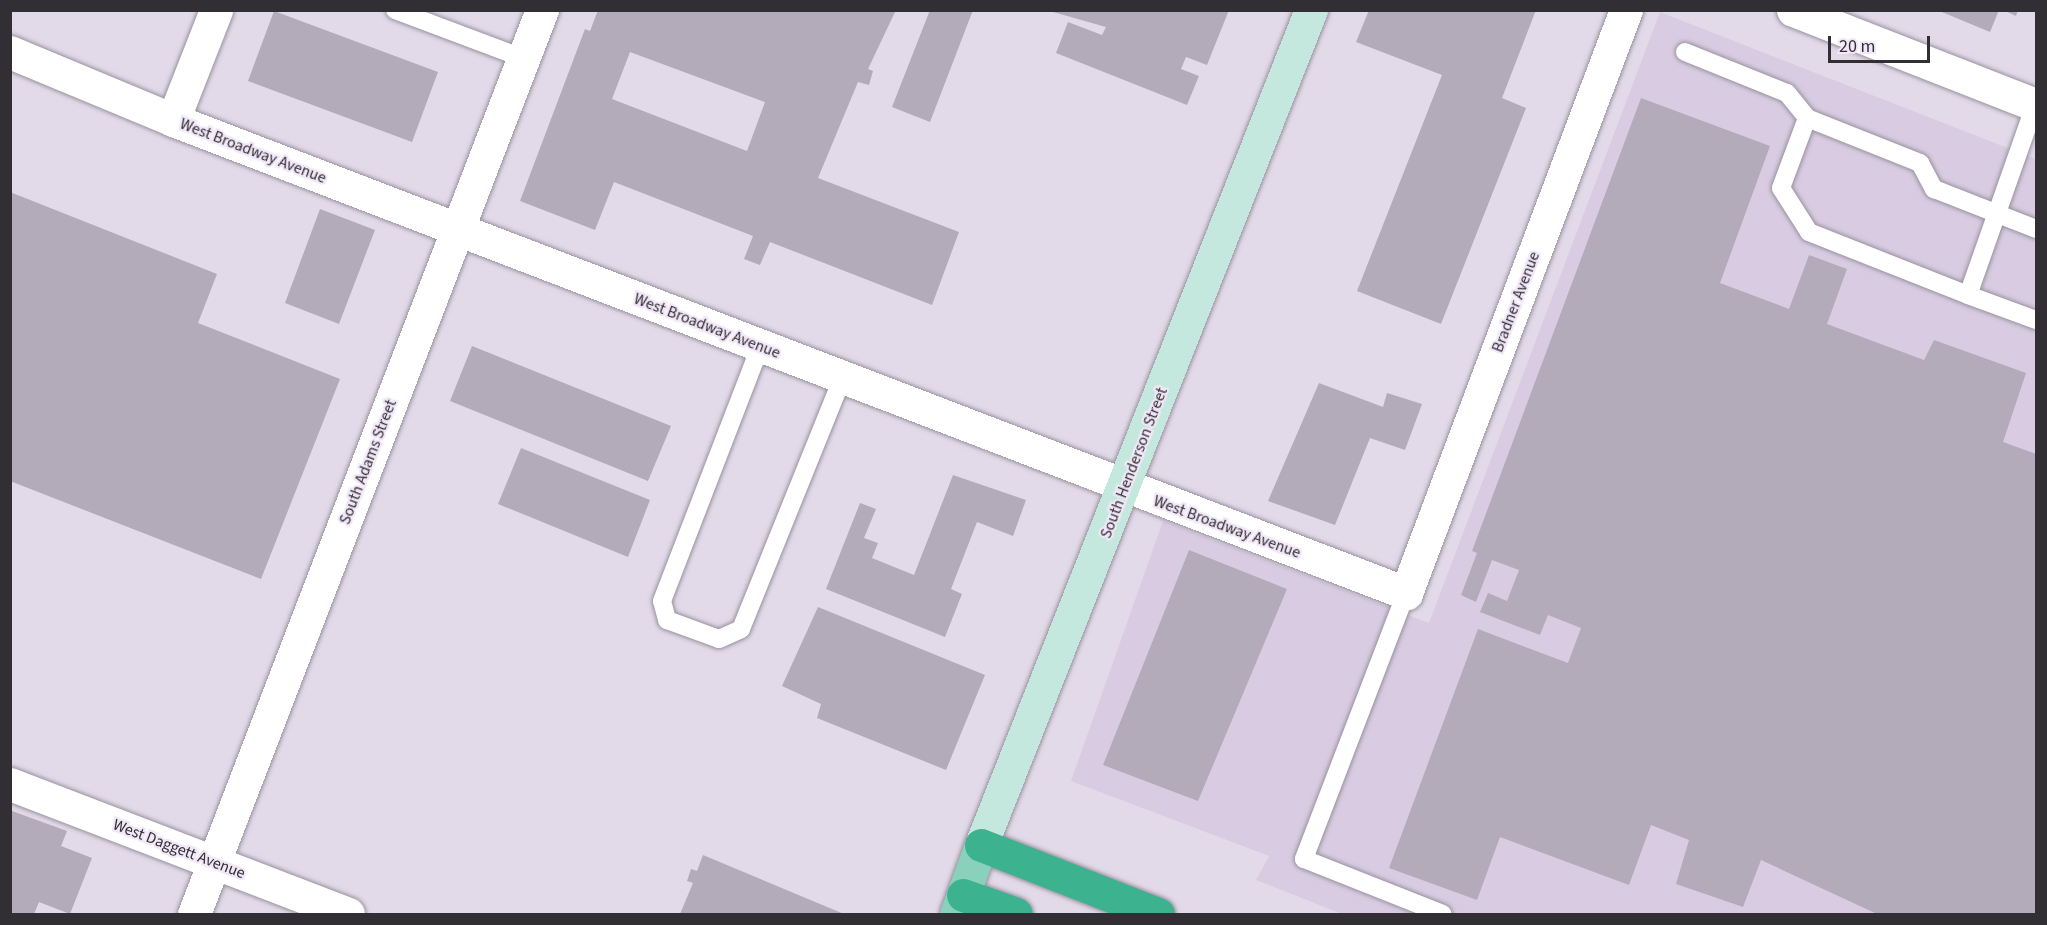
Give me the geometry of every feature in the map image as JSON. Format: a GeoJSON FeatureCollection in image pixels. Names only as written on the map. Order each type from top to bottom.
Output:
{"type":"FeatureCollection","features":[{"type":"Feature","properties":{"kind":"highway"},"geometry":{"type":"LineString","coordinates":[[981,845],[1158,915]]}},
{"type":"Feature","properties":{"kind":"highway"},"geometry":{"type":"LineString","coordinates":[[959,905],[1016,915]]}},
{"type":"Feature","properties":{"kind":"main road","name":"South Henderson Street"},"geometry":{"type":"LineString","coordinates":[[959,905],[1125,488],[1311,10]]}},
{"type":"Feature","properties":{"kind":"street"},"geometry":{"type":"LineString","coordinates":[[173,120],[216,10]]}},
{"type":"Feature","properties":{"kind":"street","name":"South Adams Street"},"geometry":{"type":"LineString","coordinates":[[194,915],[542,10]]}},
{"type":"Feature","properties":{"kind":"street","name":"Bradner Avenue"},"geometry":{"type":"LineString","coordinates":[[1406,592],[1626,10]]}},
{"type":"Feature","properties":{"kind":"street"},"geometry":{"type":"LineString","coordinates":[[1794,10],[2036,104]]}},
{"type":"Feature","properties":{"kind":"street","name":"West Broadway Avenue"},"geometry":{"type":"LineString","coordinates":[[10,52],[173,120],[842,379],[1125,488],[1406,592]]}},
{"type":"Feature","properties":{"kind":"street","name":"West Daggett Avenue"},"geometry":{"type":"LineString","coordinates":[[10,784],[348,915]]}},
{"type":"Feature","properties":{"kind":"lane"},"geometry":{"type":"LineString","coordinates":[[395,10],[524,58]]}},
{"type":"Feature","properties":{"kind":"lane"},"geometry":{"type":"LineString","coordinates":[[1684,52],[1787,93],[1807,118],[1920,163],[1934,189],[2037,229]]}},
{"type":"Feature","properties":{"kind":"lane"},"geometry":{"type":"LineString","coordinates":[[1968,295],[2036,104]]}},
{"type":"Feature","properties":{"kind":"lane"},"geometry":{"type":"LineString","coordinates":[[1807,118],[1781,188],[1809,232],[2037,320]]}},
{"type":"Feature","properties":{"kind":"lane"},"geometry":{"type":"LineString","coordinates":[[760,347],[665,592],[667,620],[719,639],[741,629],[842,379]]}},
{"type":"Feature","properties":{"kind":"lane"},"geometry":{"type":"LineString","coordinates":[[1406,592],[1305,859],[1443,915]]}},
{"type":"Feature","properties":{"kind":"shaded area"},"geometry":{"type":"Polygon","coordinates":[[[1660,12],[2036,159],[2036,914],[1342,914],[1256,880],[1269,856],[1071,781],[1163,521],[1429,623],[1660,12]]]}},
{"type":"Feature","properties":{"kind":"building"},"geometry":{"type":"Polygon","coordinates":[[[598,10],[896,10],[868,69],[873,71],[869,85],[858,82],[818,178],[959,232],[932,305],[770,242],[760,265],[744,259],[753,236],[614,182],[595,230],[520,201],[585,29],[590,31],[598,10]],[[630,52],[612,99],[747,151],[765,102],[630,52]]]}},
{"type":"Feature","properties":{"kind":"building"},"geometry":{"type":"Polygon","coordinates":[[[930,10],[973,10],[930,122],[892,107],[930,10]]]}},
{"type":"Feature","properties":{"kind":"building"},"geometry":{"type":"Polygon","coordinates":[[[1046,10],[1229,10],[1207,65],[1186,57],[1181,69],[1199,76],[1187,105],[1056,53],[1068,22],[1102,35],[1106,27],[1046,10]]]}},
{"type":"Feature","properties":{"kind":"building"},"geometry":{"type":"Polygon","coordinates":[[[1369,10],[1536,10],[1502,98],[1526,108],[1441,324],[1357,291],[1442,75],[1356,42],[1369,10]]]}},
{"type":"Feature","properties":{"kind":"building"},"geometry":{"type":"Polygon","coordinates":[[[1937,10],[1999,10],[1990,32],[1937,10]]]}},
{"type":"Feature","properties":{"kind":"building"},"geometry":{"type":"Polygon","coordinates":[[[2003,10],[2018,10],[2016,16],[2003,10]]]}},
{"type":"Feature","properties":{"kind":"building"},"geometry":{"type":"Polygon","coordinates":[[[274,11],[438,72],[412,142],[248,81],[274,11]]]}},
{"type":"Feature","properties":{"kind":"building"},"geometry":{"type":"Polygon","coordinates":[[[1641,98],[1770,146],[1720,283],[1789,309],[1809,255],[1847,269],[1827,324],[1924,360],[1934,340],[2026,373],[2003,442],[2036,454],[2036,914],[1877,914],[1761,860],[1743,907],[1676,884],[1689,840],[1651,825],[1629,885],[1500,837],[1477,900],[1389,868],[1478,629],[1568,663],[1581,628],[1548,615],[1540,635],[1480,612],[1488,593],[1507,601],[1519,570],[1492,560],[1476,602],[1461,595],[1477,553],[1472,551],[1641,98]]]}},
{"type":"Feature","properties":{"kind":"building"},"geometry":{"type":"Polygon","coordinates":[[[10,192],[217,274],[198,323],[340,379],[261,579],[10,481],[10,192]]]}},
{"type":"Feature","properties":{"kind":"building"},"geometry":{"type":"Polygon","coordinates":[[[320,209],[375,230],[339,324],[285,303],[320,209]]]}},
{"type":"Feature","properties":{"kind":"building"},"geometry":{"type":"Polygon","coordinates":[[[472,346],[671,426],[648,481],[450,401],[472,346]]]}},
{"type":"Feature","properties":{"kind":"building"},"geometry":{"type":"Polygon","coordinates":[[[1319,383],[1383,407],[1387,393],[1422,404],[1405,450],[1370,438],[1335,525],[1268,501],[1319,383]]]}},
{"type":"Feature","properties":{"kind":"building"},"geometry":{"type":"Polygon","coordinates":[[[521,448],[650,500],[628,557],[498,504],[521,448]]]}},
{"type":"Feature","properties":{"kind":"building"},"geometry":{"type":"Polygon","coordinates":[[[953,475],[1026,500],[1013,536],[977,522],[951,589],[962,594],[945,637],[826,589],[860,503],[876,509],[864,538],[878,543],[872,558],[914,575],[953,475]]]}},
{"type":"Feature","properties":{"kind":"building"},"geometry":{"type":"Polygon","coordinates":[[[1189,550],[1287,589],[1198,801],[1103,765],[1189,550]]]}},
{"type":"Feature","properties":{"kind":"building"},"geometry":{"type":"Polygon","coordinates":[[[818,607],[985,675],[946,770],[817,718],[821,704],[782,686],[818,607]]]}},
{"type":"Feature","properties":{"kind":"building"},"geometry":{"type":"Polygon","coordinates":[[[12,811],[67,831],[61,846],[92,858],[70,914],[39,902],[34,914],[10,914],[12,811]]]}},
{"type":"Feature","properties":{"kind":"building"},"geometry":{"type":"Polygon","coordinates":[[[703,855],[844,914],[680,914],[693,883],[687,881],[691,869],[697,871],[703,855]]]}}]}
